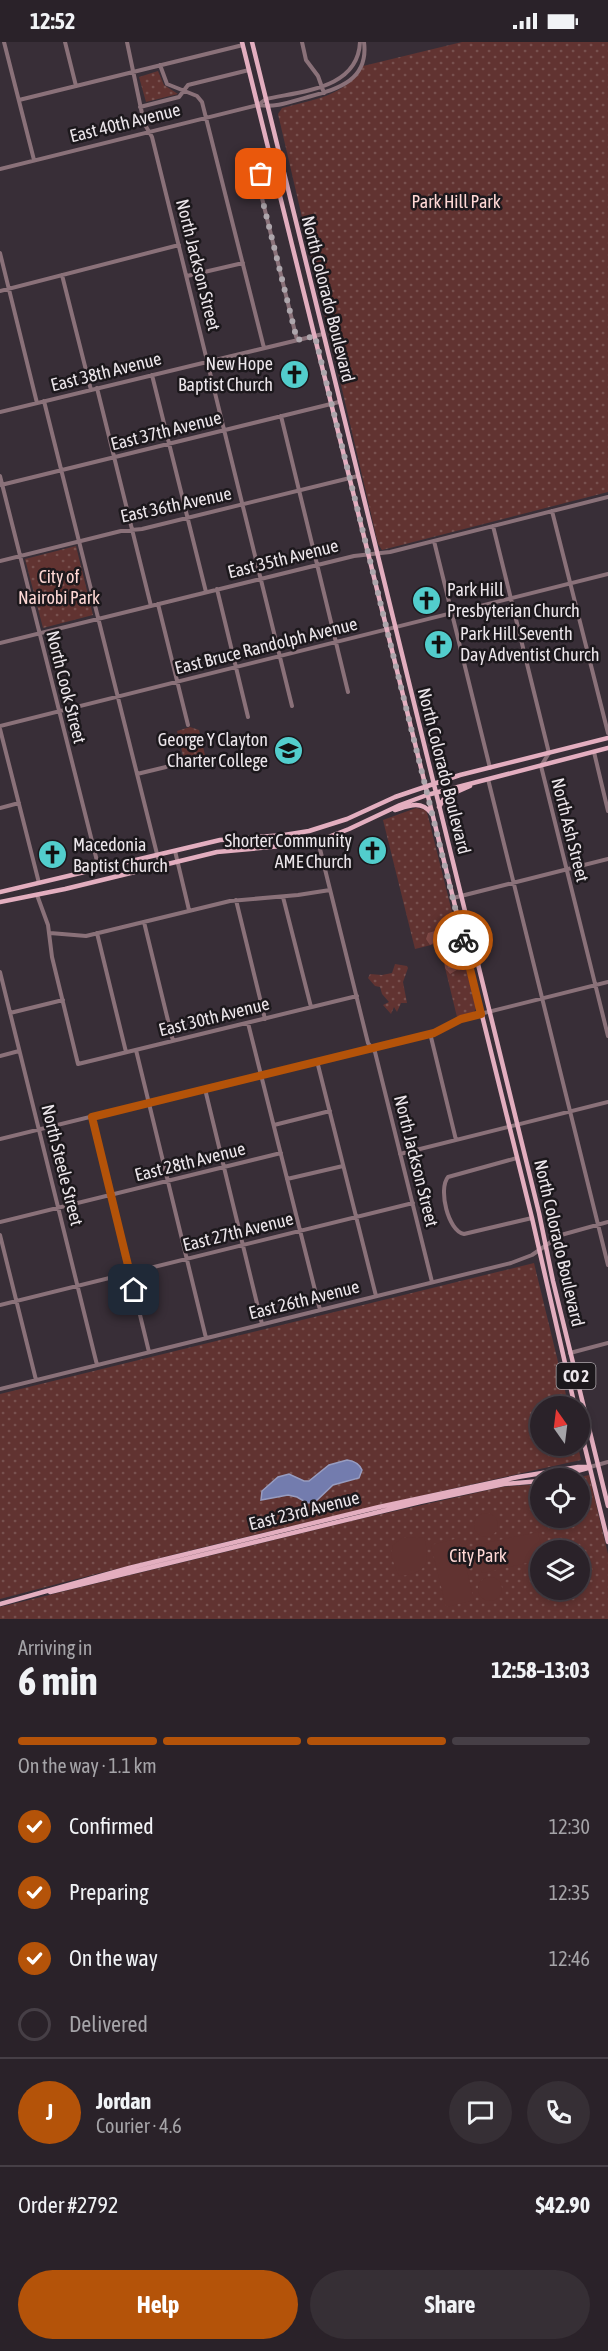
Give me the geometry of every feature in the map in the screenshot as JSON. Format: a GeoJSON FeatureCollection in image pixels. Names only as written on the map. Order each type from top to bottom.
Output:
{"type":"FeatureCollection","features":[{"type":"Feature","properties":{"kind":"main road","name":"North Colorado Boulevard"},"geometry":{"type":"LineString","coordinates":[[252,42],[608,1506]]}},
{"type":"Feature","properties":{"kind":"main road","name":"North Colorado Boulevard"},"geometry":{"type":"LineString","coordinates":[[242,44],[532,1218],[572,1396]]}},
{"type":"Feature","properties":{"kind":"main road"},"geometry":{"type":"LineString","coordinates":[[0,892],[226,839],[309,831],[342,821],[390,799],[433,784],[608,738]]}},
{"type":"Feature","properties":{"kind":"main road"},"geometry":{"type":"LineString","coordinates":[[0,902],[38,897],[232,849],[318,841],[349,830],[378,815],[427,795],[608,748]]}},
{"type":"Feature","properties":{"kind":"main road"},"geometry":{"type":"LineString","coordinates":[[439,807],[445,797],[481,781]]}},
{"type":"Feature","properties":{"kind":"main road"},"geometry":{"type":"LineString","coordinates":[[378,815],[419,805],[428,809],[433,816]]}},
{"type":"Feature","properties":{"kind":"main road"},"geometry":{"type":"LineString","coordinates":[[587,1456],[608,1542]]}},
{"type":"Feature","properties":{"kind":"main road","name":"East 23rd Avenue"},"geometry":{"type":"LineString","coordinates":[[27,1597],[129,1568],[448,1492],[518,1477],[590,1467]]}},
{"type":"Feature","properties":{"kind":"main road","name":"East 23rd Avenue"},"geometry":{"type":"LineString","coordinates":[[0,1604],[420,1502],[504,1484],[530,1482]]}},
{"type":"Feature","properties":{"kind":"main road"},"geometry":{"type":"LineString","coordinates":[[420,1502],[423,1499],[448,1492]]}},
{"type":"Feature","properties":{"kind":"street"},"geometry":{"type":"LineString","coordinates":[[4,42],[34,160]]}},
{"type":"Feature","properties":{"kind":"street"},"geometry":{"type":"LineString","coordinates":[[65,42],[76,86]]}},
{"type":"Feature","properties":{"kind":"street","name":"North Jackson Street"},"geometry":{"type":"LineString","coordinates":[[127,42],[140,107],[144,123],[152,137],[282,656],[292,706]]}},
{"type":"Feature","properties":{"kind":"street"},"geometry":{"type":"LineString","coordinates":[[302,42],[306,60],[318,76],[324,93]]}},
{"type":"Feature","properties":{"kind":"street","name":"East 40th Avenue"},"geometry":{"type":"LineString","coordinates":[[258,105],[266,99],[339,80],[351,69],[362,42]]}},
{"type":"Feature","properties":{"kind":"street","name":"East 40th Avenue"},"geometry":{"type":"LineString","coordinates":[[0,169],[206,117],[258,105],[267,106],[344,86],[356,75],[363,57],[362,42]]}},
{"type":"Feature","properties":{"kind":"street"},"geometry":{"type":"LineString","coordinates":[[19,100],[242,44]]}},
{"type":"Feature","properties":{"kind":"street"},"geometry":{"type":"LineString","coordinates":[[160,65],[165,83],[200,98],[264,348]]}},
{"type":"Feature","properties":{"kind":"street"},"geometry":{"type":"LineString","coordinates":[[140,107],[179,97],[188,85],[249,70]]}},
{"type":"Feature","properties":{"kind":"street"},"geometry":{"type":"LineString","coordinates":[[261,174],[260,190],[297,340]]}},
{"type":"Feature","properties":{"kind":"street"},"geometry":{"type":"LineString","coordinates":[[0,291],[179,245]]}},
{"type":"Feature","properties":{"kind":"street"},"geometry":{"type":"LineString","coordinates":[[0,253],[37,403]]}},
{"type":"Feature","properties":{"kind":"street"},"geometry":{"type":"LineString","coordinates":[[187,276],[243,263]]}},
{"type":"Feature","properties":{"kind":"street"},"geometry":{"type":"LineString","coordinates":[[62,274],[91,390]]}},
{"type":"Feature","properties":{"kind":"street","name":"East 38th Avenue"},"geometry":{"type":"LineString","coordinates":[[0,412],[323,334]]}},
{"type":"Feature","properties":{"kind":"street"},"geometry":{"type":"LineString","coordinates":[[152,375],[206,592]]}},
{"type":"Feature","properties":{"kind":"street"},"geometry":{"type":"LineString","coordinates":[[97,388],[151,606]]}},
{"type":"Feature","properties":{"kind":"street"},"geometry":{"type":"LineString","coordinates":[[44,401],[160,866]]}},
{"type":"Feature","properties":{"kind":"street","name":"East 37th Avenue"},"geometry":{"type":"LineString","coordinates":[[1,485],[339,402]]}},
{"type":"Feature","properties":{"kind":"street"},"geometry":{"type":"LineString","coordinates":[[280,416],[348,692]]}},
{"type":"Feature","properties":{"kind":"street","name":"North Cook Street"},"geometry":{"type":"LineString","coordinates":[[0,476],[99,869]]}},
{"type":"Feature","properties":{"kind":"street","name":"East 36th Avenue"},"geometry":{"type":"LineString","coordinates":[[0,561],[358,476]]}},
{"type":"Feature","properties":{"kind":"street","name":"East 35th Avenue"},"geometry":{"type":"LineString","coordinates":[[0,643],[316,565],[434,541],[608,497]]}},
{"type":"Feature","properties":{"kind":"street"},"geometry":{"type":"LineString","coordinates":[[552,511],[608,733]]}},
{"type":"Feature","properties":{"kind":"street","name":"North Ash Street"},"geometry":{"type":"LineString","coordinates":[[493,526],[549,753],[541,766],[608,1036]]}},
{"type":"Feature","properties":{"kind":"street"},"geometry":{"type":"LineString","coordinates":[[434,541],[490,768]]}},
{"type":"Feature","properties":{"kind":"street","name":"East Bruce Randolph Avenue"},"geometry":{"type":"LineString","coordinates":[[0,727],[608,574]]}},
{"type":"Feature","properties":{"kind":"street"},"geometry":{"type":"LineString","coordinates":[[217,589],[248,717]]}},
{"type":"Feature","properties":{"kind":"street"},"geometry":{"type":"LineString","coordinates":[[158,604],[188,725]]}},
{"type":"Feature","properties":{"kind":"street"},"geometry":{"type":"LineString","coordinates":[[0,727],[39,884]]}},
{"type":"Feature","properties":{"kind":"street"},"geometry":{"type":"LineString","coordinates":[[594,752],[608,811]]}},
{"type":"Feature","properties":{"kind":"street"},"geometry":{"type":"LineString","coordinates":[[137,774],[166,767]]}},
{"type":"Feature","properties":{"kind":"street"},"geometry":{"type":"LineString","coordinates":[[488,779],[608,1265]]}},
{"type":"Feature","properties":{"kind":"street"},"geometry":{"type":"LineString","coordinates":[[0,808],[19,803]]}},
{"type":"Feature","properties":{"kind":"street","name":"North Jackson Street"},"geometry":{"type":"LineString","coordinates":[[318,841],[369,1043],[375,1052],[432,1282]]}},
{"type":"Feature","properties":{"kind":"street"},"geometry":{"type":"LineString","coordinates":[[175,851],[189,910]]}},
{"type":"Feature","properties":{"kind":"street"},"geometry":{"type":"LineString","coordinates":[[453,898],[608,859]]}},
{"type":"Feature","properties":{"kind":"street"},"geometry":{"type":"LineString","coordinates":[[50,933],[78,936],[236,900],[283,897],[330,890]]}},
{"type":"Feature","properties":{"kind":"street"},"geometry":{"type":"LineString","coordinates":[[10,1013],[63,1000],[52,957],[50,933],[38,897]]}},
{"type":"Feature","properties":{"kind":"street"},"geometry":{"type":"LineString","coordinates":[[283,897],[310,1007]]}},
{"type":"Feature","properties":{"kind":"street"},"geometry":{"type":"LineString","coordinates":[[236,900],[265,1019]]}},
{"type":"Feature","properties":{"kind":"street"},"geometry":{"type":"LineString","coordinates":[[144,922],[173,1041]]}},
{"type":"Feature","properties":{"kind":"street"},"geometry":{"type":"LineString","coordinates":[[97,933],[126,1052]]}},
{"type":"Feature","properties":{"kind":"street","name":"North Steele Street"},"geometry":{"type":"LineString","coordinates":[[0,973],[97,1365]]}},
{"type":"Feature","properties":{"kind":"street"},"geometry":{"type":"LineString","coordinates":[[0,1139],[372,1047],[430,1036],[461,1019],[543,1001],[608,982]]}},
{"type":"Feature","properties":{"kind":"street","name":"East 30th Avenue"},"geometry":{"type":"LineString","coordinates":[[63,1000],[78,1064],[357,996]]}},
{"type":"Feature","properties":{"kind":"street"},"geometry":{"type":"LineString","coordinates":[[248,1023],[320,1310]]}},
{"type":"Feature","properties":{"kind":"street"},"geometry":{"type":"LineString","coordinates":[[430,1036],[456,1140]]}},
{"type":"Feature","properties":{"kind":"street"},"geometry":{"type":"LineString","coordinates":[[135,1050],[206,1338]]}},
{"type":"Feature","properties":{"kind":"street"},"geometry":{"type":"LineString","coordinates":[[0,1056],[19,1051]]}},
{"type":"Feature","properties":{"kind":"street"},"geometry":{"type":"LineString","coordinates":[[317,1061],[376,1296]]}},
{"type":"Feature","properties":{"kind":"street"},"geometry":{"type":"LineString","coordinates":[[205,1089],[262,1324]]}},
{"type":"Feature","properties":{"kind":"street"},"geometry":{"type":"LineString","coordinates":[[400,1154],[608,1102]]}},
{"type":"Feature","properties":{"kind":"street"},"geometry":{"type":"LineString","coordinates":[[274,1125],[330,1111]]}},
{"type":"Feature","properties":{"kind":"street"},"geometry":{"type":"LineString","coordinates":[[92,1117],[149,1352]]}},
{"type":"Feature","properties":{"kind":"street","name":"East 28th Avenue"},"geometry":{"type":"LineString","coordinates":[[0,1222],[281,1153]]}},
{"type":"Feature","properties":{"kind":"street"},"geometry":{"type":"LineString","coordinates":[[517,1158],[448,1177],[443,1189],[451,1223],[456,1231],[464,1234],[532,1218]]}},
{"type":"Feature","properties":{"kind":"street"},"geometry":{"type":"LineString","coordinates":[[287,1179],[343,1166]]}},
{"type":"Feature","properties":{"kind":"street","name":"East 27th Avenue"},"geometry":{"type":"LineString","coordinates":[[0,1305],[413,1203]]}},
{"type":"Feature","properties":{"kind":"street","name":"East 26th Avenue"},"geometry":{"type":"LineString","coordinates":[[0,1389],[511,1263],[526,1258],[561,1235],[608,1222]]}},
{"type":"Feature","properties":{"kind":"street"},"geometry":{"type":"LineString","coordinates":[[0,1235],[36,1380]]}},
{"type":"Feature","properties":{"kind":"street"},"geometry":{"type":"LineString","coordinates":[[570,1353],[608,1343]]}},
{"type":"Feature","properties":{"kind":"street","name":"East 23rd Avenue"},"geometry":{"type":"LineString","coordinates":[[590,1467],[608,1462]]}},
{"type":"Feature","properties":{"kind":"green space","name":"Park Hill Park"},"geometry":{"type":"Polygon","coordinates":[[[462,42],[608,42],[608,492],[382,550],[378,544],[278,114],[282,108],[337,91],[347,84],[363,66],[462,42]]]}},
{"type":"Feature","properties":{"kind":"green space"},"geometry":{"type":"Polygon","coordinates":[[[158,71],[164,85],[178,94],[146,102],[139,77],[158,71]]]}},
{"type":"Feature","properties":{"kind":"green space","name":"City of Nairobi Park"},"geometry":{"type":"Polygon","coordinates":[[[76,546],[93,615],[43,628],[25,559],[76,546]]]}},
{"type":"Feature","properties":{"kind":"green space"},"geometry":{"type":"Polygon","coordinates":[[[57,556],[68,581],[41,586],[36,564],[57,556]]]}},
{"type":"Feature","properties":{"kind":"green space"},"geometry":{"type":"Polygon","coordinates":[[[190,727],[199,730],[205,755],[184,760],[177,731],[190,727]]]}},
{"type":"Feature","properties":{"kind":"green space"},"geometry":{"type":"Polygon","coordinates":[[[416,808],[426,810],[428,816],[476,1008],[474,1012],[457,1017],[439,943],[415,949],[383,820],[416,808]]]}},
{"type":"Feature","properties":{"kind":"green space"},"geometry":{"type":"Polygon","coordinates":[[[439,930],[458,940],[459,943],[455,948],[462,953],[465,965],[450,974],[445,968],[444,952],[440,942],[437,941],[430,945],[426,939],[428,933],[439,930]]]}},
{"type":"Feature","properties":{"kind":"green space"},"geometry":{"type":"Polygon","coordinates":[[[395,964],[408,968],[403,982],[407,1003],[401,1003],[397,1012],[394,1007],[391,1014],[383,1005],[389,1002],[382,994],[380,987],[375,986],[368,978],[370,974],[392,973],[395,964]]]}},
{"type":"Feature","properties":{"kind":"green space"},"geometry":{"type":"Polygon","coordinates":[[[534,1263],[566,1396],[530,1396],[530,1456],[580,1456],[581,1460],[546,1468],[530,1468],[530,1472],[290,1526],[0,1599],[0,1394],[534,1263]]]}},
{"type":"Feature","properties":{"kind":"green space","name":"City Park"},"geometry":{"type":"Polygon","coordinates":[[[590,1479],[608,1554],[608,1619],[0,1619],[0,1607],[360,1519],[502,1487],[530,1485],[530,1528],[590,1528],[590,1479]]]}},
{"type":"Feature","properties":{"kind":"green space"},"geometry":{"type":"Polygon","coordinates":[[[486,1513],[495,1516],[498,1525],[495,1534],[486,1537],[477,1534],[474,1525],[477,1516],[486,1513]]]}},
{"type":"Feature","properties":{"kind":"green space"},"geometry":{"type":"Polygon","coordinates":[[[538,1532],[540,1540],[530,1540],[530,1562],[482,1573],[475,1545],[538,1532]]]}},
{"type":"Feature","properties":{"kind":"green space"},"geometry":{"type":"Polygon","coordinates":[[[424,1537],[427,1554],[425,1566],[416,1572],[399,1576],[391,1556],[393,1545],[402,1538],[424,1537]]]}},
{"type":"Feature","properties":{"kind":"green space"},"geometry":{"type":"Polygon","coordinates":[[[459,1538],[474,1600],[446,1607],[431,1545],[459,1538]]]}},
{"type":"Feature","properties":{"kind":"green space"},"geometry":{"type":"Polygon","coordinates":[[[490,1577],[498,1581],[502,1589],[498,1597],[490,1601],[482,1597],[478,1589],[482,1581],[490,1577]]]}},
{"type":"Feature","properties":{"kind":"water"},"geometry":{"type":"Polygon","coordinates":[[[347,1460],[356,1463],[361,1468],[359,1478],[333,1485],[315,1502],[307,1503],[288,1495],[261,1500],[262,1491],[278,1477],[289,1474],[309,1481],[329,1465],[347,1460]]]}},
{"type":"Feature","properties":{"kind":"way so far"},"geometry":{"type":"LineString","coordinates":[[261,174],[260,190],[297,340],[315,336],[463,940]]}},
{"type":"Feature","properties":{"kind":"place","name":"New Hope Baptist Church"},"geometry":{"type":"Point","coordinates":[294,374]}},
{"type":"Feature","properties":{"kind":"place","name":"Park Hill Presbyterian Church"},"geometry":{"type":"Point","coordinates":[426,600]}},
{"type":"Feature","properties":{"kind":"place","name":"Park Hill Seventh Day Adventist Church"},"geometry":{"type":"Point","coordinates":[439,644]}},
{"type":"Feature","properties":{"kind":"place","name":"George Y Clayton Charter College"},"geometry":{"type":"Point","coordinates":[289,750]}},
{"type":"Feature","properties":{"kind":"place","name":"Shorter Community AME Church"},"geometry":{"type":"Point","coordinates":[373,851]}},
{"type":"Feature","properties":{"kind":"place","name":"Macedonia Baptist Church"},"geometry":{"type":"Point","coordinates":[52,855]}},
{"type":"Feature","properties":{"kind":"route"},"geometry":{"type":"LineString","coordinates":[[134,1290],[92,1117],[434,1033],[461,1019],[481,1014],[463,940]]}}]}
